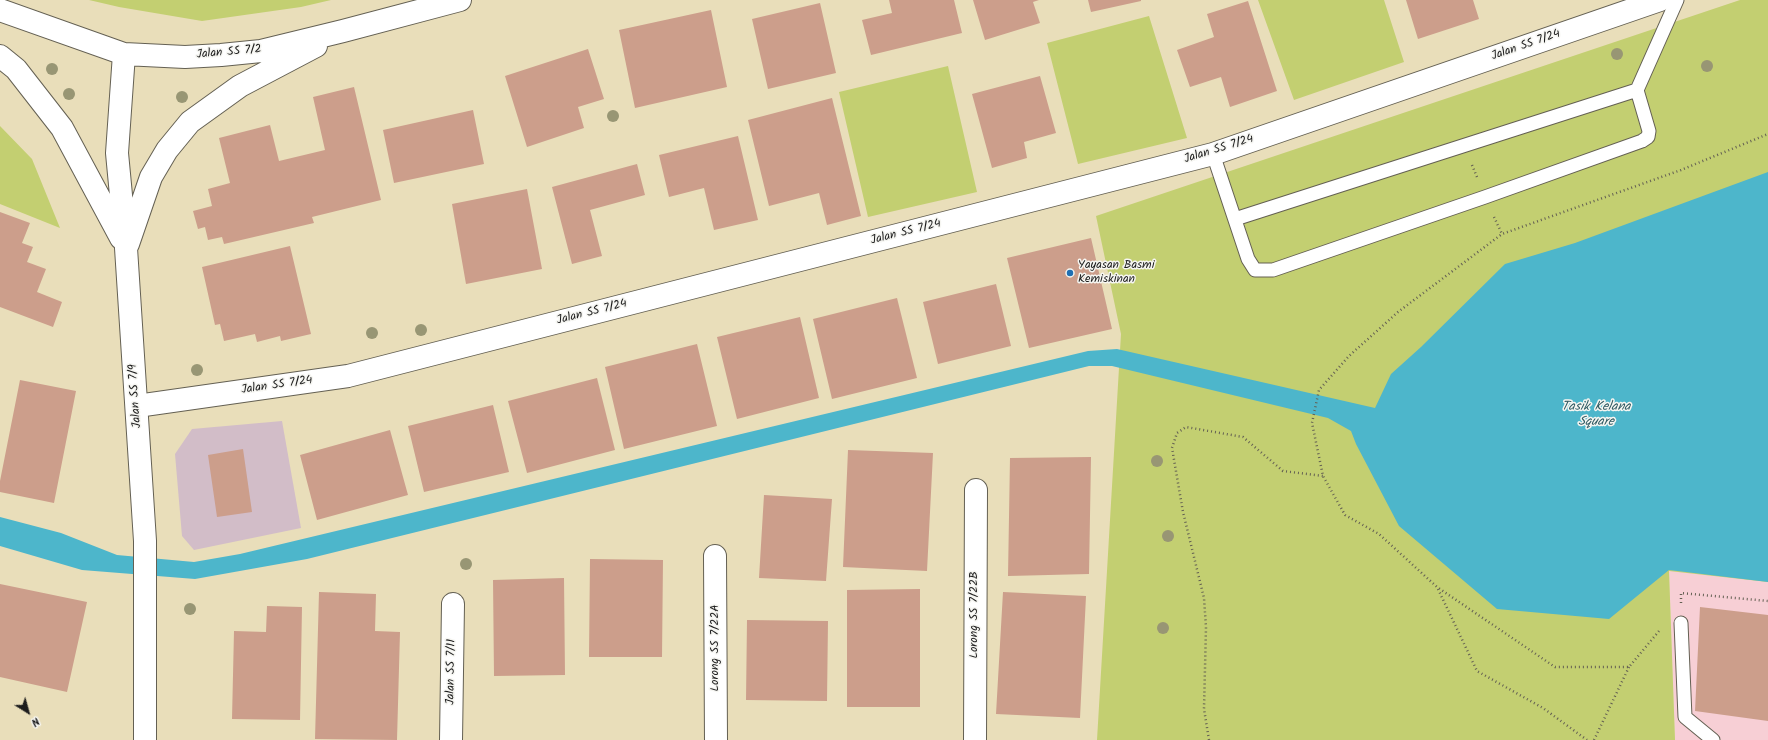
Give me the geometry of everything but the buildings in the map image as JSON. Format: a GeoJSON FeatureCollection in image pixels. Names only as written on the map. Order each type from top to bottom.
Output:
{"type":"FeatureCollection","features":[{"type":"Feature","properties":{"kind":"street","name":"Jalan SS 7/2"},"geometry":{"type":"LineString","coordinates":[[0,10],[124,54],[185,57],[261,51],[460,0]]}},
{"type":"Feature","properties":{"kind":"street","name":"Jalan SS 7/24"},"geometry":{"type":"LineString","coordinates":[[137,406],[348,376],[1213,154],[1660,0]]}},
{"type":"Feature","properties":{"kind":"street"},"geometry":{"type":"LineString","coordinates":[[126,248],[143,204],[151,177],[167,150],[190,122],[240,86],[343,31]]}},
{"type":"Feature","properties":{"kind":"street","name":"Jalan SS 7/9"},"geometry":{"type":"LineString","coordinates":[[124,54],[117,153],[126,248],[146,541],[145,740]]}},
{"type":"Feature","properties":{"kind":"street"},"geometry":{"type":"LineString","coordinates":[[0,56],[16,69],[62,128],[126,248]]}},
{"type":"Feature","properties":{"kind":"street","name":"Lorong SS 7/22B"},"geometry":{"type":"LineString","coordinates":[[975,740],[976,490]]}},
{"type":"Feature","properties":{"kind":"street","name":"Lorong SS 7/22A"},"geometry":{"type":"LineString","coordinates":[[715,556],[716,740]]}},
{"type":"Feature","properties":{"kind":"street","name":"Jalan SS 7/11"},"geometry":{"type":"LineString","coordinates":[[451,740],[454,604]]}},
{"type":"Feature","properties":{"kind":"lane"},"geometry":{"type":"LineString","coordinates":[[1213,154],[1248,259],[1256,270],[1273,270],[1642,141],[1648,137],[1649,131],[1637,90],[1677,0]]}},
{"type":"Feature","properties":{"kind":"lane"},"geometry":{"type":"LineString","coordinates":[[1235,219],[1637,90]]}},
{"type":"Feature","properties":{"kind":"lane"},"geometry":{"type":"LineString","coordinates":[[1681,623],[1684,717],[1713,740]]}},
{"type":"Feature","properties":{"kind":"path"},"geometry":{"type":"LineString","coordinates":[[1629,667],[1555,667],[1437,587],[1379,534],[1345,515],[1323,476],[1312,422],[1319,390],[1349,356],[1398,312],[1502,234],[1681,170],[1768,134]]}},
{"type":"Feature","properties":{"kind":"path"},"geometry":{"type":"LineString","coordinates":[[1209,740],[1204,709],[1206,627],[1204,598],[1182,505],[1172,448],[1177,433],[1186,427],[1243,436],[1283,472],[1323,476]]}},
{"type":"Feature","properties":{"kind":"path"},"geometry":{"type":"LineString","coordinates":[[1437,587],[1477,671],[1543,708],[1587,740]]}},
{"type":"Feature","properties":{"kind":"path"},"geometry":{"type":"LineString","coordinates":[[1594,740],[1629,667],[1657,632],[1666,625],[1681,623],[1681,592],[1768,601]]}},
{"type":"Feature","properties":{"kind":"shaded area"},"geometry":{"type":"Polygon","coordinates":[[[282,421],[301,528],[194,550],[182,536],[175,454],[192,429],[282,421]]]}},
{"type":"Feature","properties":{"kind":"shaded area"},"geometry":{"type":"Polygon","coordinates":[[[1669,570],[1768,582],[1768,740],[1675,740],[1669,570]]]}},
{"type":"Feature","properties":{"kind":"green space"},"geometry":{"type":"Polygon","coordinates":[[[89,0],[331,0],[301,7],[202,21],[119,7],[89,0]]]}},
{"type":"Feature","properties":{"kind":"green space"},"geometry":{"type":"Polygon","coordinates":[[[1258,0],[1384,0],[1404,62],[1294,100],[1258,0]]]}},
{"type":"Feature","properties":{"kind":"green space"},"geometry":{"type":"Polygon","coordinates":[[[1740,0],[1768,0],[1768,582],[1669,571],[1675,740],[1097,740],[1121,334],[1096,216],[1740,0]]]}},
{"type":"Feature","properties":{"kind":"green space"},"geometry":{"type":"Polygon","coordinates":[[[1149,16],[1187,138],[1078,164],[1047,43],[1149,16]]]}},
{"type":"Feature","properties":{"kind":"green space"},"geometry":{"type":"Polygon","coordinates":[[[948,66],[977,192],[868,217],[839,92],[948,66]]]}},
{"type":"Feature","properties":{"kind":"green space"},"geometry":{"type":"Polygon","coordinates":[[[0,126],[32,159],[60,228],[0,204],[0,126]]]}},
{"type":"Feature","properties":{"kind":"water","name":"Tasik Kelana Square"},"geometry":{"type":"Polygon","coordinates":[[[1768,172],[1768,582],[1669,570],[1609,619],[1497,609],[1399,526],[1356,444],[1351,431],[1328,418],[1112,366],[1089,366],[307,559],[195,579],[82,570],[0,546],[0,517],[61,533],[117,555],[194,562],[240,554],[1088,351],[1117,349],[1375,408],[1391,374],[1421,347],[1505,264],[1575,243],[1768,172]]]}},
{"type":"Feature","properties":{"kind":"place","name":"Yayasan Basmi Kemiskinan"},"geometry":{"type":"Point","coordinates":[1070,273]}}]}
